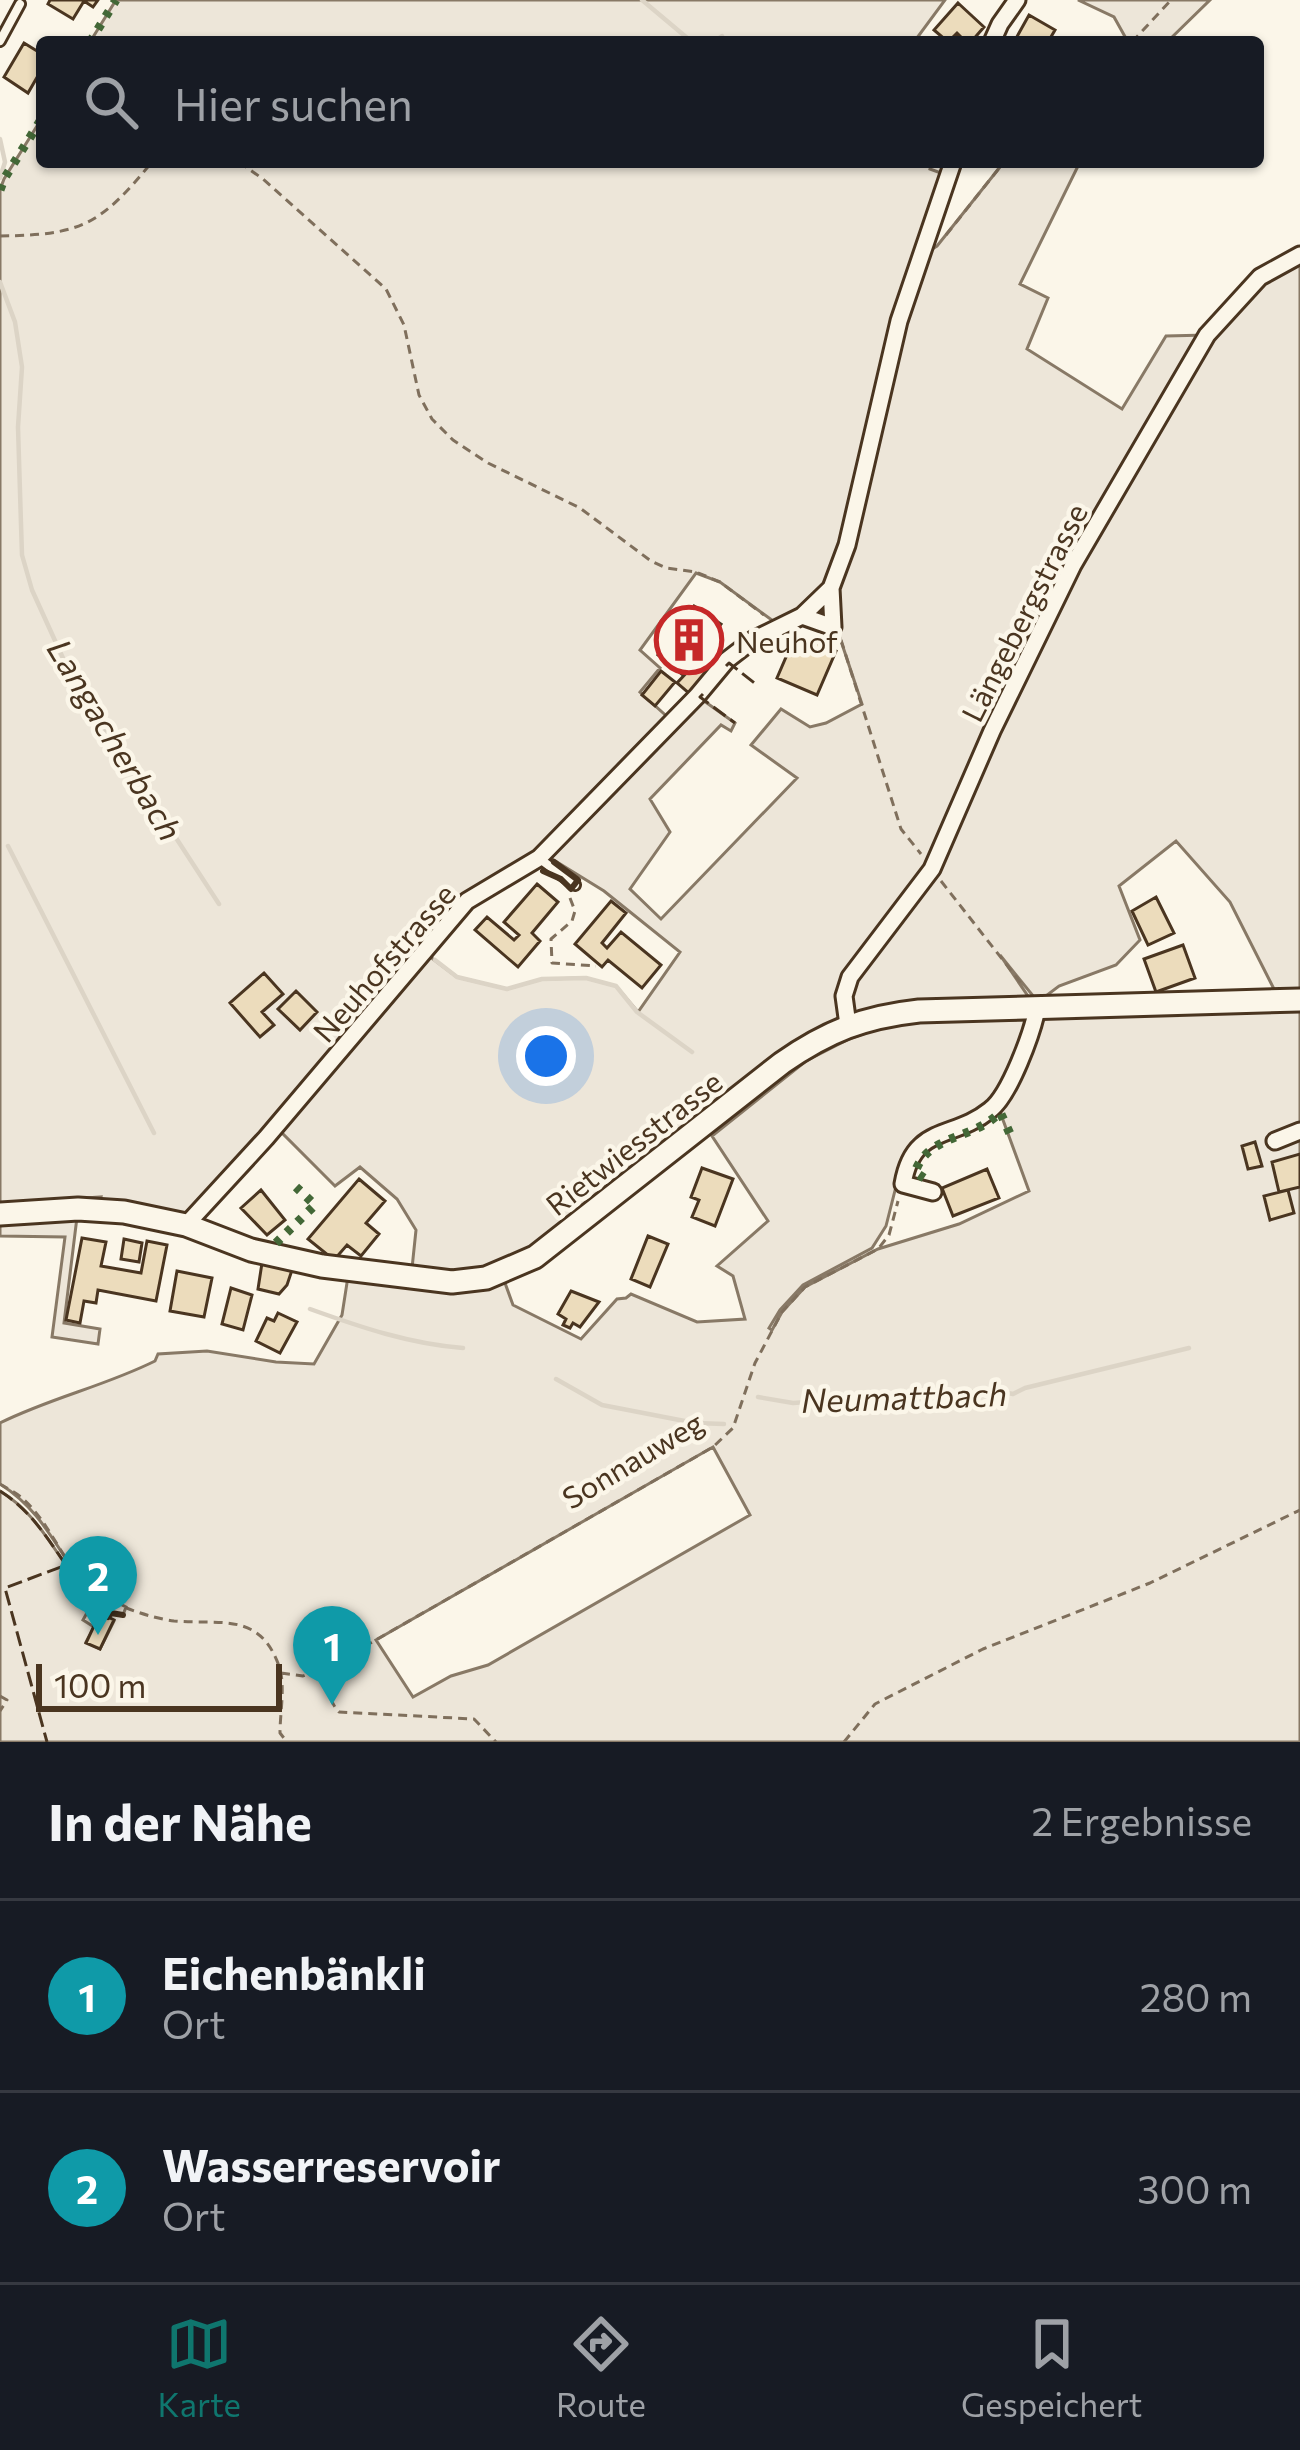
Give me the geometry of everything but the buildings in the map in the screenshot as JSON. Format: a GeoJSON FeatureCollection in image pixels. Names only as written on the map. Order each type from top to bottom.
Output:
{"type":"FeatureCollection","features":[{"type":"Feature","properties":{"kind":"main road","name":"Rietwiesstrasse"},"geometry":{"type":"LineString","coordinates":[[0,1214],[124,1212],[322,1266],[452,1282],[486,1278],[535,1257],[782,1063],[848,1025],[919,1011],[1300,1000]]}},
{"type":"Feature","properties":{"kind":"street"},"geometry":{"type":"LineString","coordinates":[[995,36],[1017,0]]}},
{"type":"Feature","properties":{"kind":"street","name":"Neuhofstrasse"},"geometry":{"type":"LineString","coordinates":[[833,627],[831,588],[847,545],[899,321],[951,168]]}},
{"type":"Feature","properties":{"kind":"street","name":"Längebergstrasse"},"geometry":{"type":"LineString","coordinates":[[848,1025],[844,996],[850,977],[932,869],[992,731],[1073,566],[1207,335],[1260,278],[1300,255]]}},
{"type":"Feature","properties":{"kind":"street","name":"Neuhofstrasse"},"geometry":{"type":"LineString","coordinates":[[186,1226],[467,902],[539,858],[698,696],[727,660],[753,640],[802,616],[831,588]]}},
{"type":"Feature","properties":{"kind":"street"},"geometry":{"type":"LineString","coordinates":[[802,616],[833,627]]}},
{"type":"Feature","properties":{"kind":"street"},"geometry":{"type":"LineString","coordinates":[[933,1192],[903,1184],[907,1162],[921,1144],[987,1114],[997,1104],[1030,1040],[1037,1009]]}},
{"type":"Feature","properties":{"kind":"street"},"geometry":{"type":"LineString","coordinates":[[1275,1141],[1300,1131]]}},
{"type":"Feature","properties":{"kind":"lane"},"geometry":{"type":"LineString","coordinates":[[0,41],[19,1]]}},
{"type":"Feature","properties":{"kind":"lane"},"geometry":{"type":"LineString","coordinates":[[539,858],[574,885]]}},
{"type":"Feature","properties":{"kind":"path"},"geometry":{"type":"LineString","coordinates":[[1138,36],[1171,0]]}},
{"type":"Feature","properties":{"kind":"path"},"geometry":{"type":"LineString","coordinates":[[0,236],[74,230],[96,219],[147,168]]}},
{"type":"Feature","properties":{"kind":"path"},"geometry":{"type":"LineString","coordinates":[[247,168],[386,289],[404,325],[419,395],[432,419],[453,440],[488,463],[580,508],[652,561],[720,582],[780,626]]}},
{"type":"Feature","properties":{"kind":"path"},"geometry":{"type":"LineString","coordinates":[[922,256],[938,246],[999,168]]}},
{"type":"Feature","properties":{"kind":"path"},"geometry":{"type":"LineString","coordinates":[[833,627],[902,829],[1037,1009]]}},
{"type":"Feature","properties":{"kind":"path"},"geometry":{"type":"LineString","coordinates":[[565,892],[575,911],[572,921],[551,939],[552,963],[596,966]]}},
{"type":"Feature","properties":{"kind":"path","name":"Sonnauweg"},"geometry":{"type":"LineString","coordinates":[[281,1673],[302,1676],[319,1671],[713,1447],[733,1428],[755,1364],[782,1312],[806,1287],[878,1249],[889,1235],[903,1184]]}},
{"type":"Feature","properties":{"kind":"path"},"geometry":{"type":"LineString","coordinates":[[0,1484],[22,1498],[42,1521],[92,1590],[171,1621],[236,1623],[253,1629],[270,1648],[281,1673],[280,1733],[273,1742]]}},
{"type":"Feature","properties":{"kind":"path"},"geometry":{"type":"LineString","coordinates":[[844,1742],[875,1704],[983,1649],[1150,1582],[1300,1510]]}},
{"type":"Feature","properties":{"kind":"path"},"geometry":{"type":"LineString","coordinates":[[319,1671],[339,1712],[473,1719],[496,1742]]}},
{"type":"Feature","properties":{"kind":"path"},"geometry":{"type":"LineString","coordinates":[[0,1696],[7,1700],[0,1711]]}},
{"type":"Feature","properties":{"kind":"path"},"geometry":{"type":"LineString","coordinates":[[280,1733],[287,1742]]}},
{"type":"Feature","properties":{"kind":"shaded area"},"geometry":{"type":"Polygon","coordinates":[[[116,0],[945,0],[918,36],[94,36],[116,0]]]}},
{"type":"Feature","properties":{"kind":"shaded area"},"geometry":{"type":"Polygon","coordinates":[[[1078,0],[1210,0],[1173,36],[1125,36],[1114,17],[1078,0]]]}},
{"type":"Feature","properties":{"kind":"shaded area"},"geometry":{"type":"Polygon","coordinates":[[[36,128],[36,168],[930,168],[949,176],[924,254],[937,246],[999,168],[1077,168],[1020,284],[1048,298],[1027,349],[1122,409],[1166,336],[1207,335],[1232,306],[1300,255],[1300,1000],[1280,1001],[1230,902],[1176,841],[1119,886],[1140,940],[1116,965],[1059,986],[1038,1002],[1000,955],[1032,1002],[857,1015],[846,999],[848,1025],[501,1272],[513,1305],[581,1339],[617,1299],[631,1294],[697,1322],[745,1319],[733,1276],[717,1266],[768,1221],[712,1136],[806,1061],[849,1039],[885,1026],[1026,1020],[1029,1027],[993,1103],[918,1140],[904,1155],[886,1226],[872,1248],[803,1285],[780,1310],[772,1330],[805,1287],[878,1249],[959,1224],[1029,1191],[999,1109],[1046,1015],[1300,1006],[1300,1742],[0,1742],[0,1491],[29,1515],[68,1562],[30,1509],[0,1484],[0,1423],[136,1370],[155,1361],[158,1354],[207,1351],[314,1364],[342,1315],[349,1270],[411,1278],[416,1230],[397,1199],[360,1167],[335,1186],[276,1127],[186,1225],[98,1210],[101,1197],[0,1204],[0,190],[36,128]],[[696,573],[640,650],[660,668],[640,692],[672,721],[697,696],[735,723],[731,731],[721,725],[650,799],[670,832],[630,889],[661,919],[797,778],[751,745],[781,709],[810,727],[862,704],[833,627],[831,590],[780,626],[720,582],[696,573]],[[544,854],[467,901],[425,953],[457,977],[507,989],[542,979],[586,978],[616,986],[638,1012],[680,952],[604,891],[544,854]],[[713,1447],[376,1640],[413,1697],[451,1676],[488,1665],[750,1515],[713,1447]],[[98,1593],[83,1620],[94,1627],[86,1642],[100,1649],[114,1621],[108,1617],[123,1615],[126,1607],[98,1593]]]}},
{"type":"Feature","properties":{"kind":"shaded area"},"geometry":{"type":"Polygon","coordinates":[[[78,1209],[64,1323],[100,1329],[98,1344],[52,1337],[65,1237],[0,1236],[0,1214],[78,1209]]]}},
{"type":"Feature","properties":{"kind":"waterway"},"geometry":{"type":"LineString","coordinates":[[642,0],[685,36]]}},
{"type":"Feature","properties":{"kind":"waterway","name":"Langacherbach"},"geometry":{"type":"LineString","coordinates":[[0,139],[5,162],[0,178]]}},
{"type":"Feature","properties":{"kind":"waterway","name":"Langacherbach"},"geometry":{"type":"LineString","coordinates":[[0,282],[15,322],[22,367],[18,427],[22,555],[32,590],[72,678],[219,904]]}},
{"type":"Feature","properties":{"kind":"waterway","name":"Neumattbach"},"geometry":{"type":"LineString","coordinates":[[8,846],[154,1133]]}},
{"type":"Feature","properties":{"kind":"waterway","name":"Langacherbach"},"geometry":{"type":"LineString","coordinates":[[435,960],[457,977],[507,989],[542,979],[586,978],[616,986],[637,1012],[692,1052]]}},
{"type":"Feature","properties":{"kind":"waterway","name":"Neumattbach"},"geometry":{"type":"LineString","coordinates":[[310,1309],[404,1339],[463,1348]]}},
{"type":"Feature","properties":{"kind":"waterway","name":"Neumattbach"},"geometry":{"type":"LineString","coordinates":[[758,1397],[793,1403],[993,1390],[1013,1394],[1189,1348]]}},
{"type":"Feature","properties":{"kind":"waterway","name":"Neumattbach"},"geometry":{"type":"LineString","coordinates":[[556,1379],[602,1405],[724,1424]]}},
{"type":"Feature","properties":{"kind":"hedge"},"geometry":{"type":"LineString","coordinates":[[94,36],[116,0]]}},
{"type":"Feature","properties":{"kind":"hedge"},"geometry":{"type":"LineString","coordinates":[[0,190],[36,128]]}},
{"type":"Feature","properties":{"kind":"hedge"},"geometry":{"type":"LineString","coordinates":[[924,1178],[915,1172],[931,1150],[1000,1112],[1011,1136],[1008,1139]]}},
{"type":"Feature","properties":{"kind":"hedge"},"geometry":{"type":"LineString","coordinates":[[276,1243],[315,1205],[296,1187]]}},
{"type":"Feature","properties":{"kind":"fence"},"geometry":{"type":"LineString","coordinates":[[726,666],[729,663],[757,685]]}},
{"type":"Feature","properties":{"kind":"fence"},"geometry":{"type":"LineString","coordinates":[[703,694],[700,697],[735,723]]}},
{"type":"Feature","properties":{"kind":"fence"},"geometry":{"type":"LineString","coordinates":[[0,1491],[29,1515],[66,1565],[5,1588],[47,1742]]}},
{"type":"Feature","properties":{"kind":"wall"},"geometry":{"type":"LineString","coordinates":[[543,871],[571,889],[578,880],[554,862]]}},
{"type":"Feature","properties":{"kind":"wall"},"geometry":{"type":"LineString","coordinates":[[108,1617],[123,1615]]}},
{"type":"Feature","properties":{"kind":"place","name":"Neuhof"},"geometry":{"type":"Point","coordinates":[689,640]}},
{"type":"Feature","properties":{"kind":"place","name":"Wasserreservoir"},"geometry":{"type":"Point","coordinates":[98,1635]}},
{"type":"Feature","properties":{"kind":"place","name":"Eichenbänkli"},"geometry":{"type":"Point","coordinates":[332,1705]}}]}
